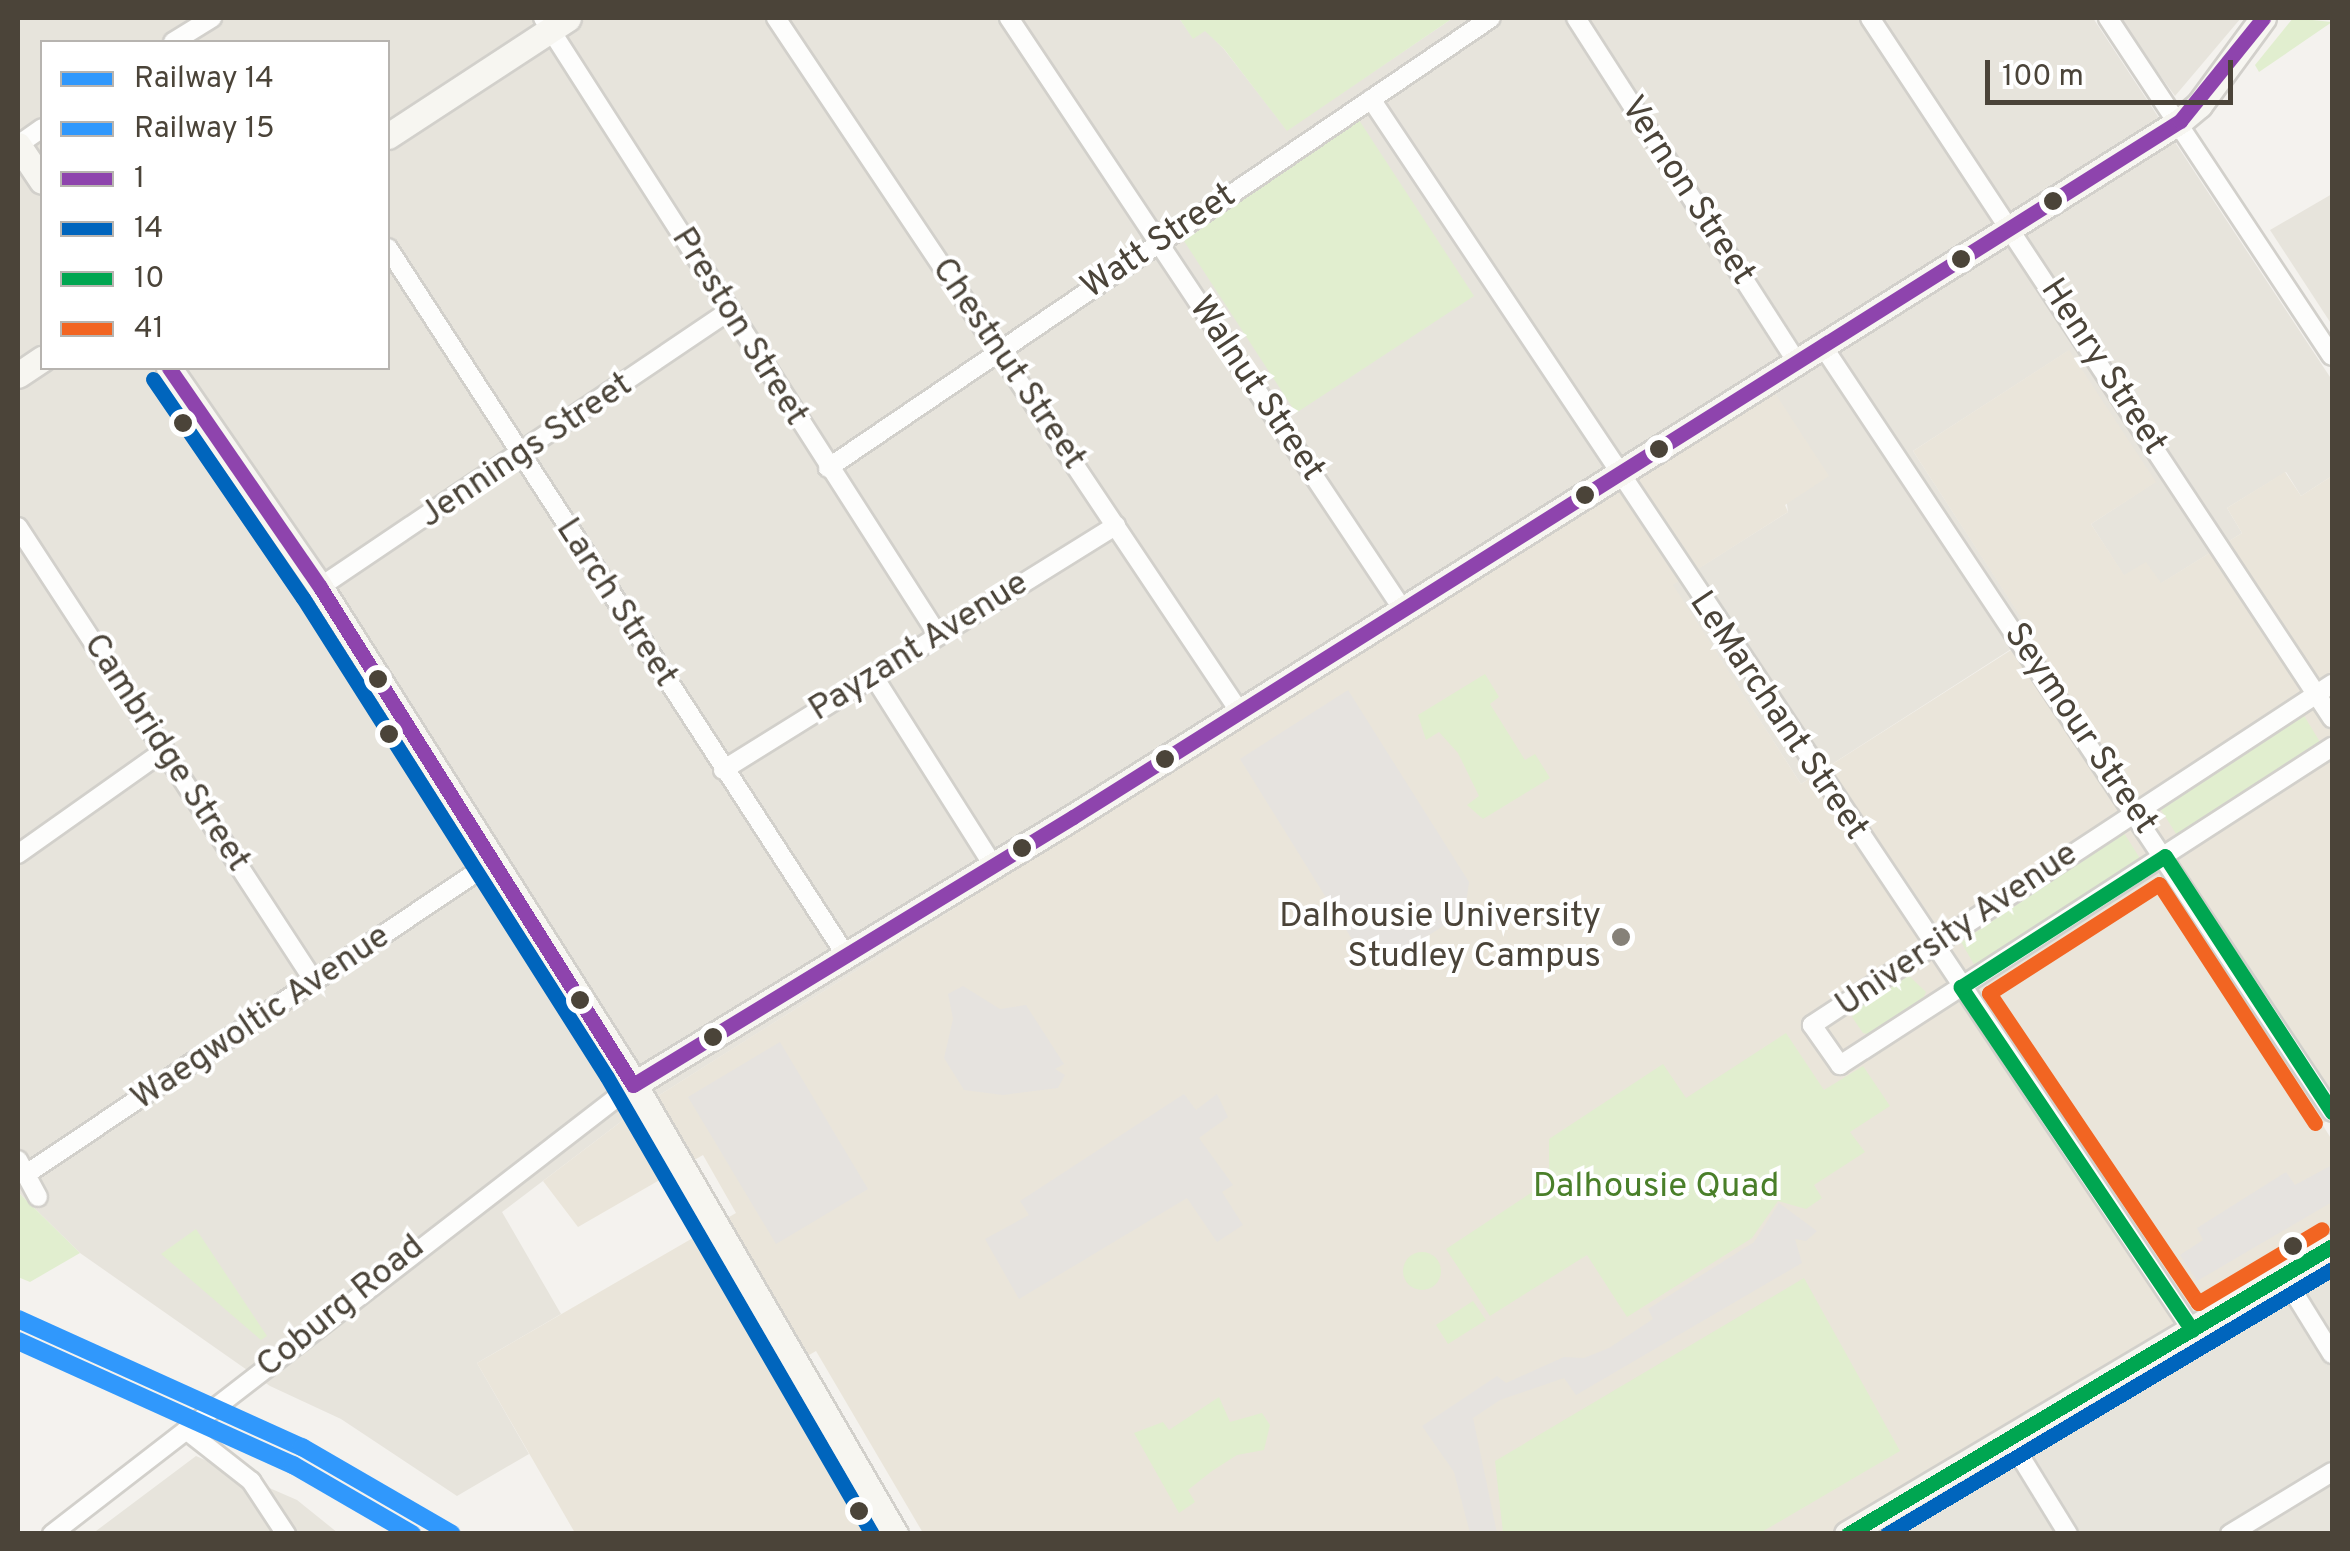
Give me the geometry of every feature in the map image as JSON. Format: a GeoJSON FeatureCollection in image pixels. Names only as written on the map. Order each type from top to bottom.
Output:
{"type":"FeatureCollection","features":[{"type":"Feature","properties":{"kind":"street"},"geometry":{"type":"LineString","coordinates":[[176,40],[212,18]]}},
{"type":"Feature","properties":{"kind":"street","name":"Chestnut Street"},"geometry":{"type":"LineString","coordinates":[[776,18],[1239,711]]}},
{"type":"Feature","properties":{"kind":"street","name":"Walnut Street"},"geometry":{"type":"LineString","coordinates":[[1009,18],[1403,610]]}},
{"type":"Feature","properties":{"kind":"street","name":"Watt Street"},"geometry":{"type":"LineString","coordinates":[[828,468],[1491,18]]}},
{"type":"Feature","properties":{"kind":"street","name":"Vernon Street"},"geometry":{"type":"LineString","coordinates":[[1576,18],[1798,364]]}},
{"type":"Feature","properties":{"kind":"street","name":"Henry Street"},"geometry":{"type":"LineString","coordinates":[[1870,18],[2325,689],[2332,718]]}},
{"type":"Feature","properties":{"kind":"street"},"geometry":{"type":"LineString","coordinates":[[2108,18],[2180,121],[2332,356]]}},
{"type":"Feature","properties":{"kind":"street"},"geometry":{"type":"LineString","coordinates":[[633,1085],[847,958],[2180,121],[2200,105],[2263,18]]}},
{"type":"Feature","properties":{"kind":"street"},"geometry":{"type":"LineString","coordinates":[[390,135],[554,21]]}},
{"type":"Feature","properties":{"kind":"street","name":"Preston Street"},"geometry":{"type":"LineString","coordinates":[[554,21],[729,311],[938,635]]}},
{"type":"Feature","properties":{"kind":"street","name":"LeMarchant Street"},"geometry":{"type":"LineString","coordinates":[[1370,99],[1616,475],[2192,1330]]}},
{"type":"Feature","properties":{"kind":"street"},"geometry":{"type":"LineString","coordinates":[[40,129],[18,145],[40,179]]}},
{"type":"Feature","properties":{"kind":"street","name":"Larch Street"},"geometry":{"type":"LineString","coordinates":[[390,251],[847,958]]}},
{"type":"Feature","properties":{"kind":"street","name":"Jennings Street"},"geometry":{"type":"LineString","coordinates":[[320,587],[521,456],[729,311]]}},
{"type":"Feature","properties":{"kind":"street","name":"Seymour Street"},"geometry":{"type":"LineString","coordinates":[[1824,348],[2332,1112]]}},
{"type":"Feature","properties":{"kind":"street"},"geometry":{"type":"LineString","coordinates":[[18,375],[40,359]]}},
{"type":"Feature","properties":{"kind":"street"},"geometry":{"type":"LineString","coordinates":[[170,370],[320,587],[633,1085],[895,1534]]}},
{"type":"Feature","properties":{"kind":"street","name":"Cambridge Street"},"geometry":{"type":"LineString","coordinates":[[18,526],[314,981]]}},
{"type":"Feature","properties":{"kind":"street","name":"Payzant Avenue"},"geometry":{"type":"LineString","coordinates":[[723,770],[1116,526]]}},
{"type":"Feature","properties":{"kind":"street"},"geometry":{"type":"LineString","coordinates":[[874,677],[994,865]]}},
{"type":"Feature","properties":{"kind":"street","name":"University Avenue"},"geometry":{"type":"LineString","coordinates":[[2325,689],[1812,1025],[1840,1066],[2332,747]]}},
{"type":"Feature","properties":{"kind":"street"},"geometry":{"type":"LineString","coordinates":[[18,854],[165,750]]}},
{"type":"Feature","properties":{"kind":"street","name":"Waegwoltic Avenue"},"geometry":{"type":"LineString","coordinates":[[23,1166],[314,981],[493,861]]}},
{"type":"Feature","properties":{"kind":"street","name":"Coburg Road"},"geometry":{"type":"LineString","coordinates":[[52,1534],[633,1085]]}},
{"type":"Feature","properties":{"kind":"street"},"geometry":{"type":"LineString","coordinates":[[23,1166],[38,1197]]}},
{"type":"Feature","properties":{"kind":"street"},"geometry":{"type":"LineString","coordinates":[[1847,1534],[2332,1246]]}},
{"type":"Feature","properties":{"kind":"street"},"geometry":{"type":"LineString","coordinates":[[2284,1275],[2332,1354]]}},
{"type":"Feature","properties":{"kind":"street"},"geometry":{"type":"LineString","coordinates":[[190,1428],[251,1482],[286,1534]]}},
{"type":"Feature","properties":{"kind":"street"},"geometry":{"type":"LineString","coordinates":[[2009,1438],[2068,1534]]}},
{"type":"Feature","properties":{"kind":"street"},"geometry":{"type":"LineString","coordinates":[[2230,1534],[2332,1472]]}},
{"type":"Feature","properties":{"kind":"shaded area"},"geometry":{"type":"Polygon","coordinates":[[[18,18],[1179,18],[1193,38],[1205,30],[1223,48],[1287,130],[1453,18],[2093,18],[2332,380],[2332,476],[2301,496],[2286,472],[2227,508],[2242,533],[2160,584],[2124,576],[2091,524],[2155,482],[2068,351],[1913,451],[2033,635],[1801,784],[1672,585],[1788,512],[1772,391],[639,1108],[502,1212],[561,1314],[477,1363],[529,1454],[457,1496],[341,1419],[270,1386],[80,1253],[18,1192],[18,18]]]}},
{"type":"Feature","properties":{"kind":"shaded area"},"geometry":{"type":"Polygon","coordinates":[[[2118,18],[2241,18],[2175,96],[2118,18]]]}},
{"type":"Feature","properties":{"kind":"shaded area"},"geometry":{"type":"Polygon","coordinates":[[[2332,194],[2332,325],[2270,230],[2332,194]]]}},
{"type":"Feature","properties":{"kind":"shaded area","name":"Dalhousie University Studley Campus"},"geometry":{"type":"Polygon","coordinates":[[[2069,350],[2156,482],[2091,524],[2124,575],[2146,562],[2161,583],[2242,533],[2227,508],[2285,472],[2301,496],[2332,476],[2332,1118],[2322,1124],[2332,1140],[2332,1234],[1884,1516],[1894,1533],[923,1533],[816,1351],[778,1373],[871,1533],[575,1533],[477,1363],[736,1213],[703,1155],[578,1227],[543,1181],[639,1108],[1773,390],[1829,476],[1785,505],[1788,512],[1673,585],[1801,784],[2033,636],[1913,451],[2069,350]]]}},
{"type":"Feature","properties":{"kind":"shaded area"},"geometry":{"type":"Polygon","coordinates":[[[1348,690],[1469,882],[1465,912],[1409,948],[1379,951],[1371,940],[1353,941],[1240,759],[1348,690]]]}},
{"type":"Feature","properties":{"kind":"shaded area"},"geometry":{"type":"Polygon","coordinates":[[[963,986],[1000,1009],[1026,1005],[1064,1064],[1055,1069],[1065,1075],[1058,1088],[1003,1095],[964,1090],[944,1058],[953,1019],[948,994],[963,986]]]}},
{"type":"Feature","properties":{"kind":"shaded area"},"geometry":{"type":"Polygon","coordinates":[[[780,1042],[868,1189],[776,1244],[688,1097],[780,1042]]]}},
{"type":"Feature","properties":{"kind":"shaded area"},"geometry":{"type":"Polygon","coordinates":[[[1184,1094],[1196,1110],[1217,1094],[1228,1117],[1199,1138],[1233,1185],[1222,1192],[1243,1225],[1217,1242],[1187,1198],[1019,1299],[985,1239],[1029,1215],[1020,1201],[1184,1094]]]}},
{"type":"Feature","properties":{"kind":"shaded area"},"geometry":{"type":"Polygon","coordinates":[[[2332,1165],[2332,1202],[2197,1281],[2180,1255],[2203,1240],[2197,1228],[2286,1172],[2295,1185],[2332,1165]]]}},
{"type":"Feature","properties":{"kind":"shaded area"},"geometry":{"type":"Polygon","coordinates":[[[1779,1203],[1817,1231],[1806,1241],[1795,1239],[1802,1263],[1576,1395],[1564,1378],[1500,1400],[1473,1418],[1497,1533],[1470,1533],[1454,1472],[1422,1426],[1497,1376],[1506,1383],[1564,1357],[1584,1358],[1609,1348],[1653,1319],[1648,1309],[1754,1242],[1779,1203]]]}},
{"type":"Feature","properties":{"kind":"shaded area"},"geometry":{"type":"Polygon","coordinates":[[[2332,1234],[2332,1533],[1894,1534],[1884,1515],[2332,1234]]]}},
{"type":"Feature","properties":{"kind":"shaded area"},"geometry":{"type":"Polygon","coordinates":[[[196,1456],[297,1500],[338,1533],[92,1534],[196,1456]]]}},
{"type":"Feature","properties":{"kind":"green space"},"geometry":{"type":"Polygon","coordinates":[[[1179,18],[1453,18],[1287,131],[1224,49],[1205,31],[1193,39],[1179,18]]]}},
{"type":"Feature","properties":{"kind":"green space"},"geometry":{"type":"Polygon","coordinates":[[[2293,18],[2332,22],[2259,72],[2255,65],[2293,18]]]}},
{"type":"Feature","properties":{"kind":"green space"},"geometry":{"type":"Polygon","coordinates":[[[1357,117],[1474,296],[1296,413],[1184,241],[1357,117]]]}},
{"type":"Feature","properties":{"kind":"green space"},"geometry":{"type":"Polygon","coordinates":[[[1485,674],[1499,697],[1490,704],[1525,760],[1535,754],[1550,778],[1483,819],[1467,805],[1479,796],[1458,753],[1439,732],[1426,740],[1418,715],[1485,674]]]}},
{"type":"Feature","properties":{"kind":"green space"},"geometry":{"type":"Polygon","coordinates":[[[2303,714],[2320,742],[2178,837],[2160,808],[2303,714]]]}},
{"type":"Feature","properties":{"kind":"green space"},"geometry":{"type":"Polygon","coordinates":[[[2124,833],[2141,860],[1975,966],[1961,942],[2124,833]]]}},
{"type":"Feature","properties":{"kind":"green space"},"geometry":{"type":"Polygon","coordinates":[[[1907,974],[1926,992],[1923,999],[1871,1035],[1863,1033],[1852,1017],[1855,1008],[1907,974]]]}},
{"type":"Feature","properties":{"kind":"green space","name":"Dalhousie Quad"},"geometry":{"type":"Polygon","coordinates":[[[1786,1033],[1824,1090],[1863,1066],[1890,1106],[1850,1132],[1865,1152],[1814,1185],[1822,1198],[1806,1209],[1778,1201],[1752,1238],[1627,1317],[1587,1255],[1490,1316],[1446,1249],[1549,1181],[1549,1139],[1663,1064],[1686,1098],[1786,1033]]]}},
{"type":"Feature","properties":{"kind":"green space"},"geometry":{"type":"Polygon","coordinates":[[[18,1192],[80,1253],[30,1282],[18,1277],[18,1192]]]}},
{"type":"Feature","properties":{"kind":"green space"},"geometry":{"type":"Polygon","coordinates":[[[196,1229],[267,1336],[261,1340],[161,1254],[196,1229]]]}},
{"type":"Feature","properties":{"kind":"green space"},"geometry":{"type":"Polygon","coordinates":[[[1422,1252],[1435,1258],[1441,1271],[1435,1284],[1422,1290],[1409,1284],[1403,1271],[1409,1258],[1422,1252]]]}},
{"type":"Feature","properties":{"kind":"green space"},"geometry":{"type":"Polygon","coordinates":[[[1804,1278],[1900,1451],[1760,1533],[1503,1533],[1495,1461],[1804,1278]]]}},
{"type":"Feature","properties":{"kind":"green space"},"geometry":{"type":"Polygon","coordinates":[[[1473,1301],[1486,1320],[1448,1344],[1436,1325],[1473,1301]]]}},
{"type":"Feature","properties":{"kind":"green space"},"geometry":{"type":"Polygon","coordinates":[[[1219,1397],[1230,1422],[1262,1413],[1270,1425],[1264,1450],[1237,1455],[1212,1471],[1188,1490],[1195,1502],[1179,1513],[1134,1433],[1163,1422],[1169,1430],[1219,1397]]]}},
{"type":"Feature","properties":{"kind":"rail line","name":"14"},"geometry":{"type":"LineString","coordinates":[[18,1319],[302,1447],[452,1534]]}},
{"type":"Feature","properties":{"kind":"rail line","name":"15"},"geometry":{"type":"LineString","coordinates":[[18,1341],[293,1465],[412,1534]]}},
{"type":"Feature","properties":{"kind":"transit line","name":"1"},"geometry":{"type":"LineString","coordinates":[[633,1085],[1073,817],[2180,121],[2263,18]]}},
{"type":"Feature","properties":{"kind":"transit line","name":"1"},"geometry":{"type":"LineString","coordinates":[[170,370],[320,587],[633,1085]]}},
{"type":"Feature","properties":{"kind":"transit line","name":"14"},"geometry":{"type":"LineString","coordinates":[[153,379],[303,598],[607,1077],[872,1534]]}},
{"type":"Feature","properties":{"kind":"transit line","name":"10"},"geometry":{"type":"LineString","coordinates":[[2192,1330],[1961,987],[2165,856],[2332,1112]]}},
{"type":"Feature","properties":{"kind":"transit line","name":"41"},"geometry":{"type":"LineString","coordinates":[[2315,1123],[2159,884],[1989,993],[2198,1303],[2322,1229]]}},
{"type":"Feature","properties":{"kind":"transit line","name":"10"},"geometry":{"type":"LineString","coordinates":[[1848,1534],[2332,1246]]}},
{"type":"Feature","properties":{"kind":"transit line","name":"14"},"geometry":{"type":"LineString","coordinates":[[1887,1534],[2332,1269]]}},
{"type":"Feature","properties":{"kind":"place","name":"Dalhousie University Studley Campus"},"geometry":{"type":"Point","coordinates":[1621,937]}}]}
